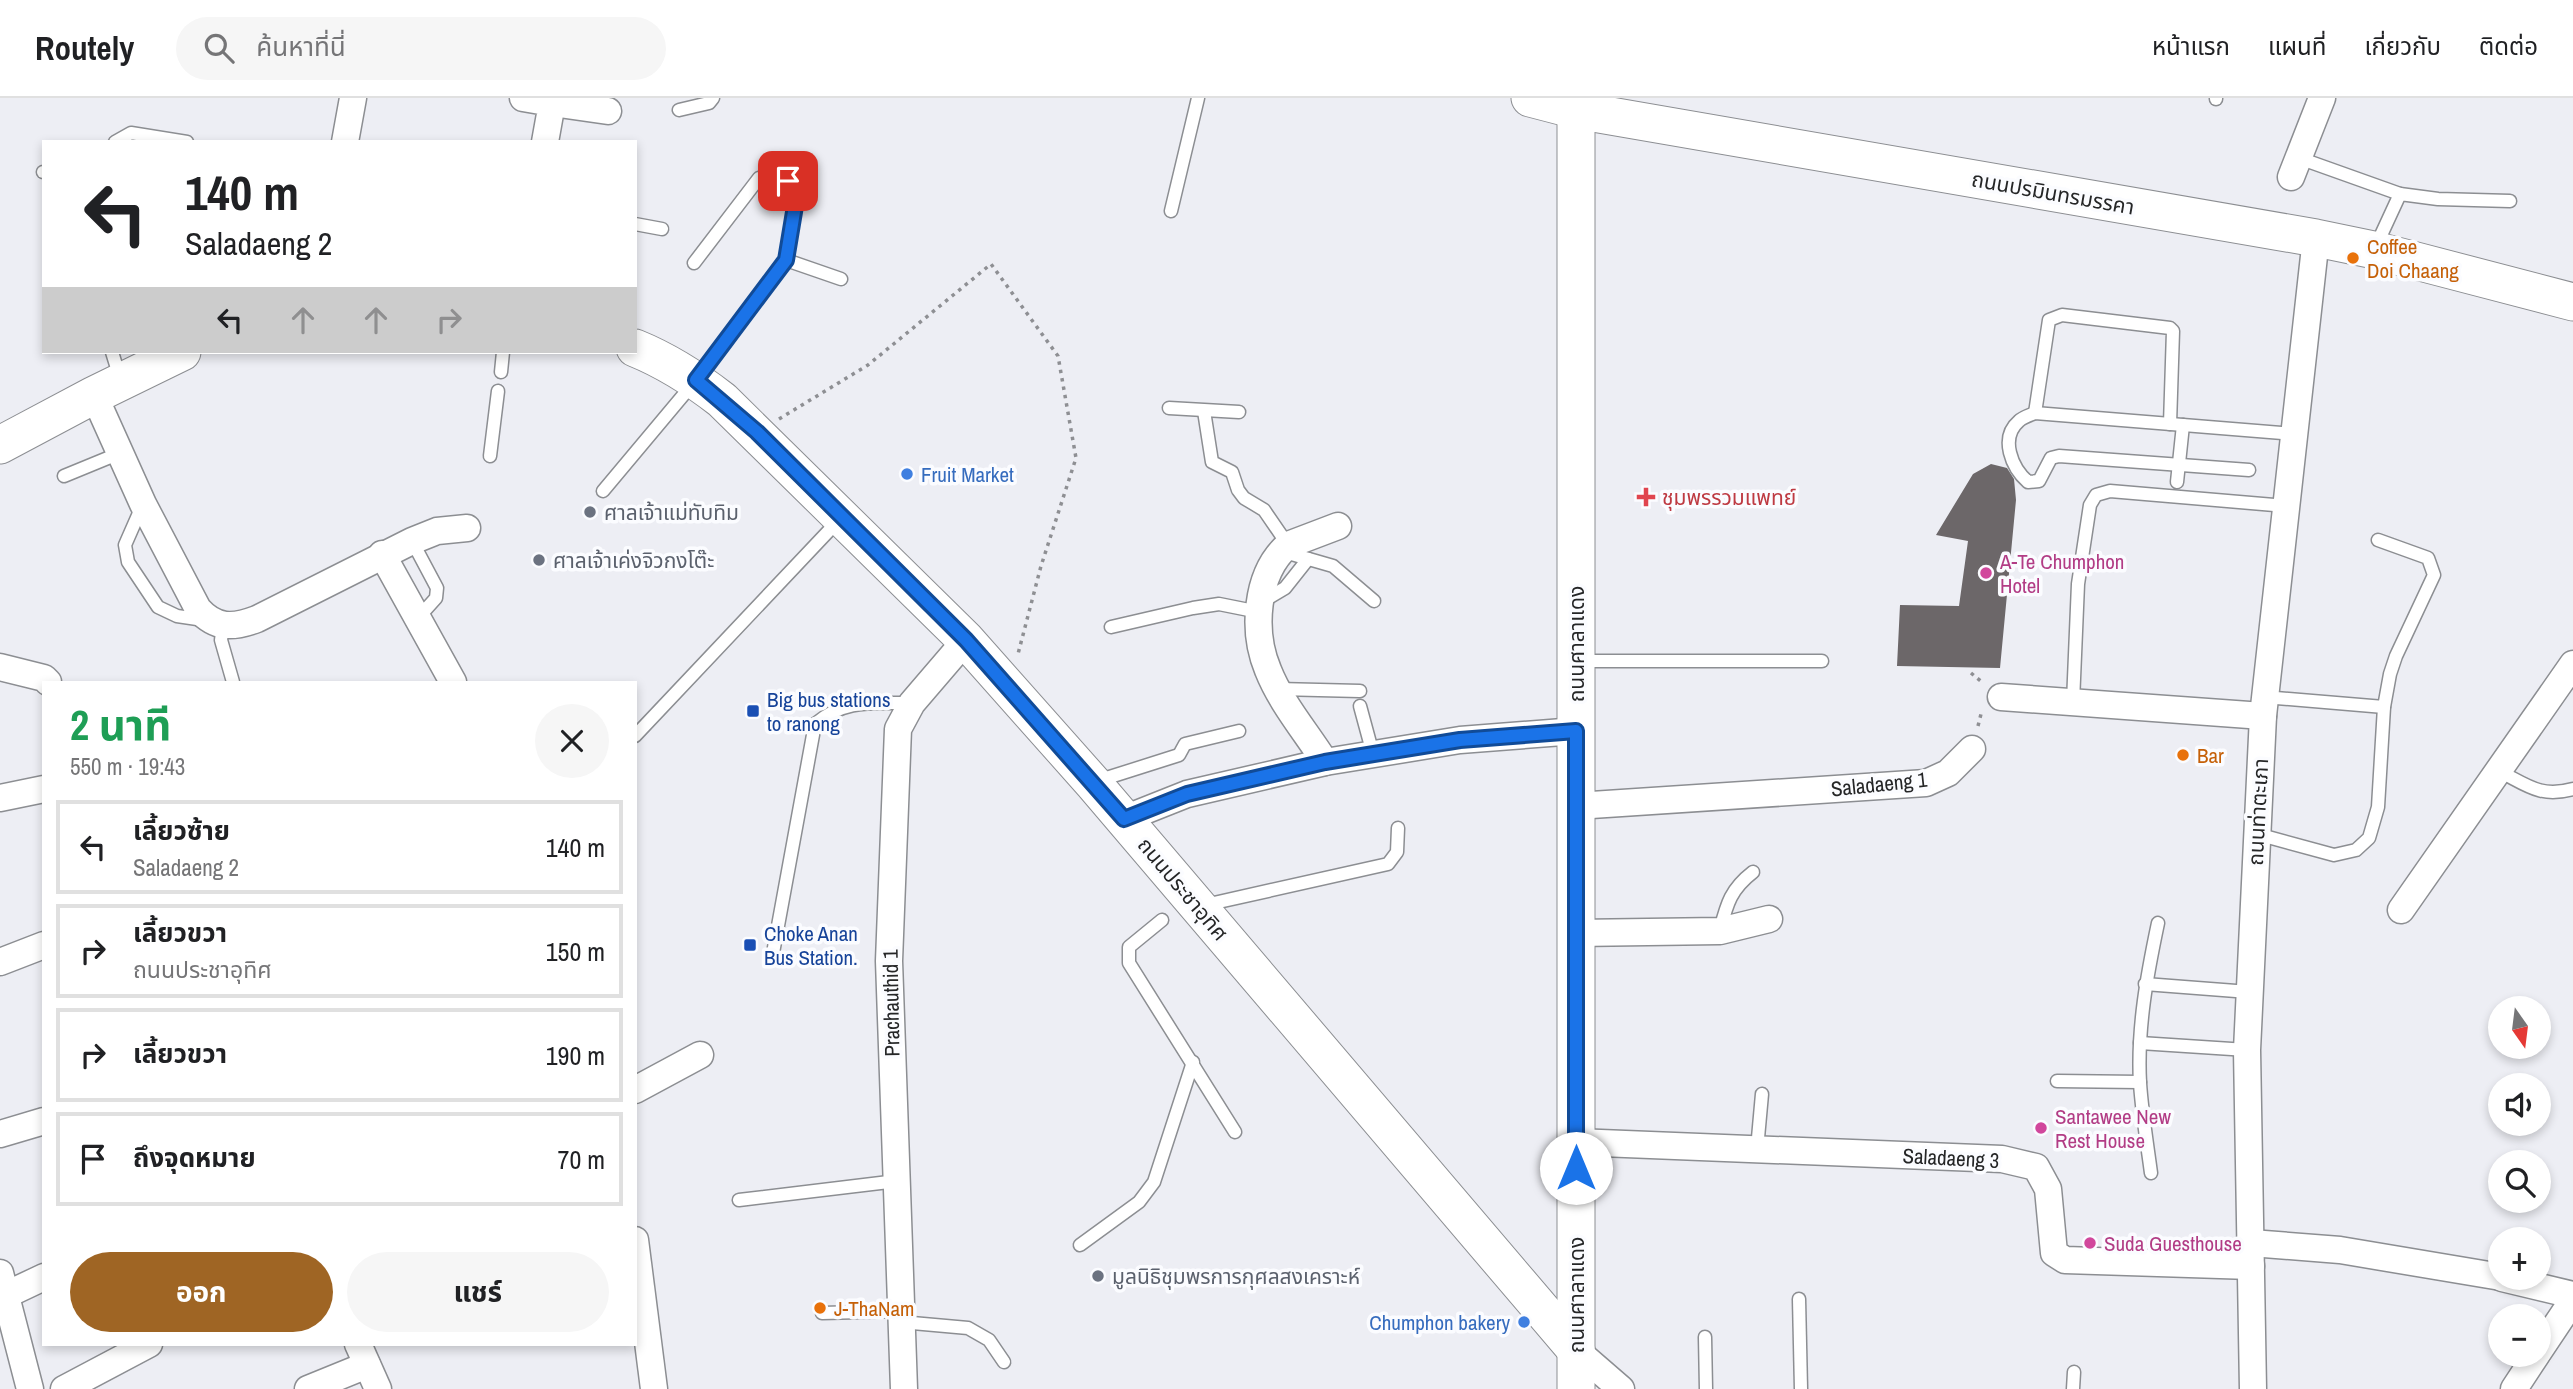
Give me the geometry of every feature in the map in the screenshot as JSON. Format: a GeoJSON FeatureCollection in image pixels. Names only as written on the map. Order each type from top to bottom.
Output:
{"type":"FeatureCollection","features":[{"type":"Feature","properties":{"kind":"street"},"geometry":{"type":"LineString","coordinates":[[345,140],[353,98]]}},
{"type":"Feature","properties":{"kind":"street"},"geometry":{"type":"LineString","coordinates":[[523,98],[608,111]]}},
{"type":"Feature","properties":{"kind":"street","name":"ถนนปรมินทรมรรคา"},"geometry":{"type":"LineString","coordinates":[[1530,98],[1576,104],[2316,238],[2374,250],[2573,302]]}},
{"type":"Feature","properties":{"kind":"street"},"geometry":{"type":"LineString","coordinates":[[2295,167],[2322,98]]}},
{"type":"Feature","properties":{"kind":"street"},"geometry":{"type":"LineString","coordinates":[[545,140],[552,103]]}},
{"type":"Feature","properties":{"kind":"street","name":"ถนนศาลาแดง"},"geometry":{"type":"LineString","coordinates":[[1576,104],[1576,1389]]}},
{"type":"Feature","properties":{"kind":"street","name":"ถนนท่าตะเภา"},"geometry":{"type":"LineString","coordinates":[[2253,1389],[2247,1050],[2263,706],[2316,238]]}},
{"type":"Feature","properties":{"kind":"street","name":"ถนนประชาอุทิศ"},"geometry":{"type":"LineString","coordinates":[[637,349],[696,380],[757,432],[966,640],[1124,819],[1189,903],[1576,1350]]}},
{"type":"Feature","properties":{"kind":"street"},"geometry":{"type":"LineString","coordinates":[[0,445],[109,376],[176,354]]}},
{"type":"Feature","properties":{"kind":"street"},"geometry":{"type":"LineString","coordinates":[[109,376],[120,453],[143,505],[198,609],[215,623],[238,626],[412,541],[437,531],[467,528]]}},
{"type":"Feature","properties":{"kind":"street"},"geometry":{"type":"LineString","coordinates":[[1325,762],[1278,690],[1265,659],[1259,607],[1266,572],[1292,552],[1338,526]]}},
{"type":"Feature","properties":{"kind":"street"},"geometry":{"type":"LineString","coordinates":[[383,554],[452,681]]}},
{"type":"Feature","properties":{"kind":"street","name":"Prachauthid 1"},"geometry":{"type":"LineString","coordinates":[[904,1389],[889,961],[898,729],[912,703],[966,640]]}},
{"type":"Feature","properties":{"kind":"street"},"geometry":{"type":"LineString","coordinates":[[2401,910],[2573,664]]}},
{"type":"Feature","properties":{"kind":"street"},"geometry":{"type":"LineString","coordinates":[[0,667],[47,681]]}},
{"type":"Feature","properties":{"kind":"street"},"geometry":{"type":"LineString","coordinates":[[2001,697],[2073,702],[2263,706]]}},
{"type":"Feature","properties":{"kind":"street"},"geometry":{"type":"LineString","coordinates":[[1124,819],[1187,794],[1325,762],[1460,740],[1576,731]]}},
{"type":"Feature","properties":{"kind":"street","name":"Saladaeng 1"},"geometry":{"type":"LineString","coordinates":[[1576,806],[1926,783],[1948,773],[1972,748]]}},
{"type":"Feature","properties":{"kind":"street"},"geometry":{"type":"LineString","coordinates":[[0,798],[42,789]]}},
{"type":"Feature","properties":{"kind":"street"},"geometry":{"type":"LineString","coordinates":[[1576,933],[1720,931],[1769,919]]}},
{"type":"Feature","properties":{"kind":"street"},"geometry":{"type":"LineString","coordinates":[[0,962],[42,946]]}},
{"type":"Feature","properties":{"kind":"street"},"geometry":{"type":"LineString","coordinates":[[637,1089],[700,1055]]}},
{"type":"Feature","properties":{"kind":"street"},"geometry":{"type":"LineString","coordinates":[[0,1134],[42,1122]]}},
{"type":"Feature","properties":{"kind":"street","name":"Saladaeng 3"},"geometry":{"type":"LineString","coordinates":[[1576,1142],[2002,1159],[2036,1167],[2048,1189],[2054,1252],[2065,1260],[2340,1250],[2488,1275]]}},
{"type":"Feature","properties":{"kind":"street"},"geometry":{"type":"LineString","coordinates":[[637,1256],[654,1389]]}},
{"type":"Feature","properties":{"kind":"street"},"geometry":{"type":"LineString","coordinates":[[30,1389],[3,1284],[42,1278]]}},
{"type":"Feature","properties":{"kind":"street","name":"Saladaeng 3"},"geometry":{"type":"LineString","coordinates":[[2548,1290],[2573,1297]]}},
{"type":"Feature","properties":{"kind":"street"},"geometry":{"type":"LineString","coordinates":[[2551,1332],[2573,1297]]}},
{"type":"Feature","properties":{"kind":"street"},"geometry":{"type":"LineString","coordinates":[[64,1389],[145,1346]]}},
{"type":"Feature","properties":{"kind":"street"},"geometry":{"type":"LineString","coordinates":[[1576,1350],[1621,1389]]}},
{"type":"Feature","properties":{"kind":"street"},"geometry":{"type":"LineString","coordinates":[[308,1389],[368,1366]]}},
{"type":"Feature","properties":{"kind":"street"},"geometry":{"type":"LineString","coordinates":[[2514,1389],[2529,1367]]}},
{"type":"Feature","properties":{"kind":"lane"},"geometry":{"type":"LineString","coordinates":[[679,110],[709,103],[713,98]]}},
{"type":"Feature","properties":{"kind":"lane"},"geometry":{"type":"LineString","coordinates":[[1171,211],[1198,98]]}},
{"type":"Feature","properties":{"kind":"lane"},"geometry":{"type":"LineString","coordinates":[[119,140],[131,133],[175,140]]}},
{"type":"Feature","properties":{"kind":"lane"},"geometry":{"type":"LineString","coordinates":[[2295,167],[2400,194],[2438,199],[2510,201]]}},
{"type":"Feature","properties":{"kind":"lane"},"geometry":{"type":"LineString","coordinates":[[603,491],[696,380],[786,260],[795,206],[795,192],[788,181],[773,176],[759,178],[694,263]]}},
{"type":"Feature","properties":{"kind":"lane"},"geometry":{"type":"LineString","coordinates":[[2374,250],[2400,194]]}},
{"type":"Feature","properties":{"kind":"lane"},"geometry":{"type":"LineString","coordinates":[[637,224],[662,229]]}},
{"type":"Feature","properties":{"kind":"lane"},"geometry":{"type":"LineString","coordinates":[[786,260],[841,279]]}},
{"type":"Feature","properties":{"kind":"lane"},"geometry":{"type":"LineString","coordinates":[[2035,413],[2049,320],[2062,314],[2170,328],[2173,331],[2179,465],[2177,482]]}},
{"type":"Feature","properties":{"kind":"lane"},"geometry":{"type":"LineString","coordinates":[[501,372],[503,354]]}},
{"type":"Feature","properties":{"kind":"lane"},"geometry":{"type":"LineString","coordinates":[[490,456],[499,391]]}},
{"type":"Feature","properties":{"kind":"lane"},"geometry":{"type":"LineString","coordinates":[[1169,408],[1239,412]]}},
{"type":"Feature","properties":{"kind":"lane"},"geometry":{"type":"LineString","coordinates":[[1204,411],[1212,462],[1232,472],[1238,490],[1244,498],[1264,510],[1292,552],[1333,566],[1374,601]]}},
{"type":"Feature","properties":{"kind":"lane"},"geometry":{"type":"LineString","coordinates":[[2249,471],[2059,456],[2051,458],[2039,481],[2028,482],[2016,472],[2010,455],[2010,436],[2018,421],[2035,413],[2294,434]]}},
{"type":"Feature","properties":{"kind":"lane"},"geometry":{"type":"LineString","coordinates":[[64,476],[120,453]]}},
{"type":"Feature","properties":{"kind":"lane"},"geometry":{"type":"LineString","coordinates":[[2073,702],[2078,584],[2090,505],[2096,495],[2110,491],[2286,506]]}},
{"type":"Feature","properties":{"kind":"lane"},"geometry":{"type":"LineString","coordinates":[[143,505],[125,545],[128,562],[158,607],[177,616],[215,623],[233,681]]}},
{"type":"Feature","properties":{"kind":"lane"},"geometry":{"type":"LineString","coordinates":[[637,734],[842,517]]}},
{"type":"Feature","properties":{"kind":"lane"},"geometry":{"type":"LineString","coordinates":[[2256,834],[2334,855],[2356,850],[2369,838],[2378,807],[2384,707],[2396,656],[2434,575],[2428,558],[2378,540]]}},
{"type":"Feature","properties":{"kind":"lane"},"geometry":{"type":"LineString","coordinates":[[412,541],[437,589],[436,598],[418,618]]}},
{"type":"Feature","properties":{"kind":"lane"},"geometry":{"type":"LineString","coordinates":[[1111,627],[1219,604],[1259,607]]}},
{"type":"Feature","properties":{"kind":"lane"},"geometry":{"type":"LineString","coordinates":[[1576,661],[1822,661]]}},
{"type":"Feature","properties":{"kind":"lane"},"geometry":{"type":"LineString","coordinates":[[1278,690],[1360,691]]}},
{"type":"Feature","properties":{"kind":"lane"},"geometry":{"type":"LineString","coordinates":[[773,953],[815,724],[830,711],[851,705],[912,703]]}},
{"type":"Feature","properties":{"kind":"lane"},"geometry":{"type":"LineString","coordinates":[[1360,706],[1373,754]]}},
{"type":"Feature","properties":{"kind":"lane"},"geometry":{"type":"LineString","coordinates":[[2263,706],[2384,707]]}},
{"type":"Feature","properties":{"kind":"lane"},"geometry":{"type":"LineString","coordinates":[[1093,783],[1179,755],[1185,744],[1239,731]]}},
{"type":"Feature","properties":{"kind":"lane"},"geometry":{"type":"LineString","coordinates":[[2499,771],[2538,791],[2556,793],[2573,789]]}},
{"type":"Feature","properties":{"kind":"lane"},"geometry":{"type":"LineString","coordinates":[[1189,903],[1388,864],[1397,852],[1398,828]]}},
{"type":"Feature","properties":{"kind":"lane"},"geometry":{"type":"LineString","coordinates":[[1720,931],[1727,905],[1737,884],[1753,872]]}},
{"type":"Feature","properties":{"kind":"lane"},"geometry":{"type":"LineString","coordinates":[[1162,920],[1129,947],[1129,963],[1193,1062],[1234,1132]]}},
{"type":"Feature","properties":{"kind":"lane"},"geometry":{"type":"LineString","coordinates":[[2151,1173],[2140,1082],[2140,1043],[2146,984],[2158,923]]}},
{"type":"Feature","properties":{"kind":"lane"},"geometry":{"type":"LineString","coordinates":[[2146,984],[2249,992]]}},
{"type":"Feature","properties":{"kind":"lane"},"geometry":{"type":"LineString","coordinates":[[2140,1043],[2247,1050]]}},
{"type":"Feature","properties":{"kind":"lane"},"geometry":{"type":"LineString","coordinates":[[1080,1245],[1139,1202],[1154,1182],[1193,1062]]}},
{"type":"Feature","properties":{"kind":"lane"},"geometry":{"type":"LineString","coordinates":[[2057,1081],[2140,1082]]}},
{"type":"Feature","properties":{"kind":"lane"},"geometry":{"type":"LineString","coordinates":[[1757,1149],[1762,1094]]}},
{"type":"Feature","properties":{"kind":"lane"},"geometry":{"type":"LineString","coordinates":[[739,1200],[897,1181]]}},
{"type":"Feature","properties":{"kind":"lane"},"geometry":{"type":"LineString","coordinates":[[1799,1299],[1801,1389]]}},
{"type":"Feature","properties":{"kind":"lane"},"geometry":{"type":"LineString","coordinates":[[822,1312],[901,1317],[968,1328],[989,1340],[1004,1362]]}},
{"type":"Feature","properties":{"kind":"lane"},"geometry":{"type":"LineString","coordinates":[[1705,1337],[1706,1389]]}},
{"type":"Feature","properties":{"kind":"lane"},"geometry":{"type":"LineString","coordinates":[[2073,1389],[2074,1372]]}},
{"type":"Feature","properties":{"kind":"path"},"geometry":{"type":"LineString","coordinates":[[757,432],[868,365],[991,264],[1058,356],[1076,458],[1041,566],[1018,656]]}},
{"type":"Feature","properties":{"kind":"path"},"geometry":{"type":"LineString","coordinates":[[1972,748],[1982,711],[2001,697]]}},
{"type":"Feature","properties":{"kind":"building","name":"A-Te Chumphon Hotel"},"geometry":{"type":"Polygon","coordinates":[[[1991,464],[2007,468],[2014,479],[2016,500],[2000,668],[1897,666],[1900,605],[1959,606],[1968,541],[1936,535],[1973,474],[1991,464]]]}},
{"type":"Feature","properties":{"kind":"place","name":"Coffee Doi Chaang"},"geometry":{"type":"Point","coordinates":[2353,258]}},
{"type":"Feature","properties":{"kind":"place","name":"Fruit Market"},"geometry":{"type":"Point","coordinates":[907,474]}},
{"type":"Feature","properties":{"kind":"place","name":"ชุมพรรวมแพทย์"},"geometry":{"type":"Point","coordinates":[1646,497]}},
{"type":"Feature","properties":{"kind":"place","name":"ศาลเจ้าแม่ทับทิม"},"geometry":{"type":"Point","coordinates":[590,512]}},
{"type":"Feature","properties":{"kind":"place","name":"ศาลเจ้าเค่งจิวกงโต๊ะ"},"geometry":{"type":"Point","coordinates":[539,560]}},
{"type":"Feature","properties":{"kind":"place","name":"A-Te Chumphon Hotel"},"geometry":{"type":"Point","coordinates":[1986,573]}},
{"type":"Feature","properties":{"kind":"place","name":"Big bus stations to ranong"},"geometry":{"type":"Point","coordinates":[753,711]}},
{"type":"Feature","properties":{"kind":"place","name":"Bar"},"geometry":{"type":"Point","coordinates":[2183,755]}},
{"type":"Feature","properties":{"kind":"place","name":"Choke Anan Bus Station."},"geometry":{"type":"Point","coordinates":[750,945]}},
{"type":"Feature","properties":{"kind":"place","name":"Santawee New Rest House"},"geometry":{"type":"Point","coordinates":[2041,1128]}},
{"type":"Feature","properties":{"kind":"place","name":"Suda Guesthouse"},"geometry":{"type":"Point","coordinates":[2090,1243]}},
{"type":"Feature","properties":{"kind":"place","name":"มูลนิธิชุมพรการกุศลสงเคราะห์"},"geometry":{"type":"Point","coordinates":[1098,1276]}},
{"type":"Feature","properties":{"kind":"place","name":"J-ThaNam"},"geometry":{"type":"Point","coordinates":[820,1308]}},
{"type":"Feature","properties":{"kind":"place","name":"Chumphon bakery"},"geometry":{"type":"Point","coordinates":[1524,1322]}},
{"type":"Feature","properties":{"kind":"route"},"geometry":{"type":"LineString","coordinates":[[788,181],[795,192],[795,206],[786,260],[696,380],[757,432],[966,640],[1124,819],[1187,794],[1325,762],[1460,740],[1576,731],[1576,1168]]}}]}
